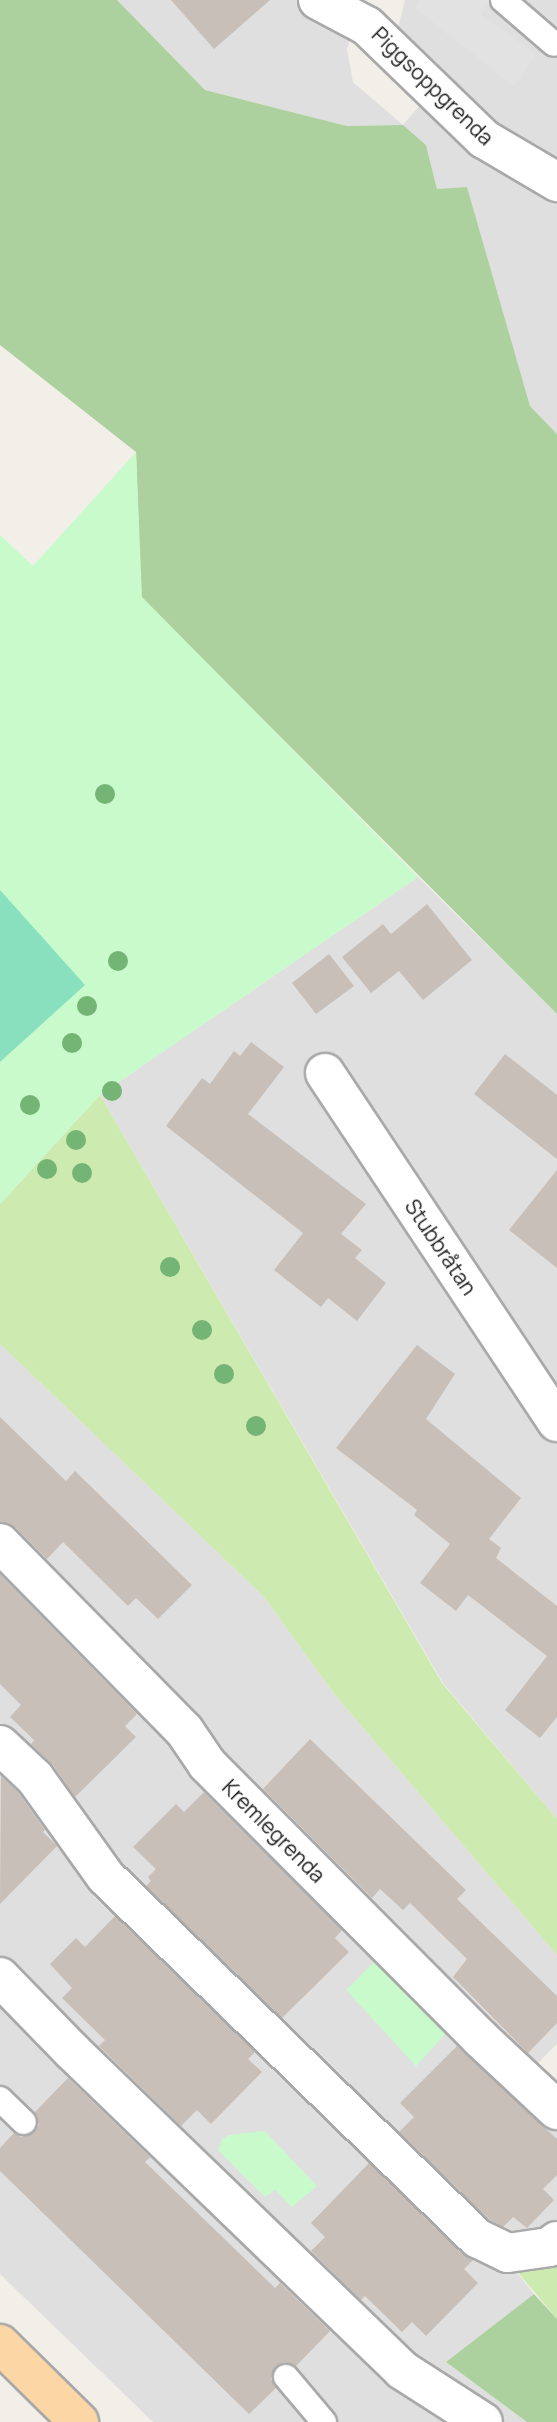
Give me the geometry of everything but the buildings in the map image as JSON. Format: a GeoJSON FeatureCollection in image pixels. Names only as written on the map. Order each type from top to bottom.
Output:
{"type":"FeatureCollection","features":[{"type":"Feature","properties":{"kind":"main road"},"geometry":{"type":"LineString","coordinates":[[0,2344],[79,2422]]}},
{"type":"Feature","properties":{"kind":"street","name":"Piggsoppgrenda"},"geometry":{"type":"LineString","coordinates":[[318,0],[374,13],[484,139],[557,183]]}},
{"type":"Feature","properties":{"kind":"street","name":"Stubbråtan"},"geometry":{"type":"LineString","coordinates":[[325,1073],[557,1422]]}},
{"type":"Feature","properties":{"kind":"street","name":"Kremlegrenda"},"geometry":{"type":"LineString","coordinates":[[0,1543],[184,1730],[207,1764],[481,2039],[557,2110]]}},
{"type":"Feature","properties":{"kind":"street"},"geometry":{"type":"LineString","coordinates":[[0,1745],[35,1779],[106,1877],[477,2238],[508,2253],[549,2247],[557,2241]]}},
{"type":"Feature","properties":{"kind":"street"},"geometry":{"type":"LineString","coordinates":[[0,1977],[72,2051],[402,2370],[483,2422]]}},
{"type":"Feature","properties":{"kind":"lane"},"geometry":{"type":"LineString","coordinates":[[503,0],[554,44]]}},
{"type":"Feature","properties":{"kind":"lane"},"geometry":{"type":"LineString","coordinates":[[0,2099],[24,2122]]}},
{"type":"Feature","properties":{"kind":"lane"},"geometry":{"type":"LineString","coordinates":[[286,2377],[324,2422]]}},
{"type":"Feature","properties":{"kind":"shaded area"},"geometry":{"type":"Polygon","coordinates":[[[117,0],[363,0],[347,49],[353,82],[403,125],[347,126],[205,90],[117,0]]]}},
{"type":"Feature","properties":{"kind":"shaded area"},"geometry":{"type":"Polygon","coordinates":[[[405,0],[557,0],[557,434],[530,406],[467,188],[437,189],[426,145],[403,125],[444,77],[397,31],[405,0]]]}},
{"type":"Feature","properties":{"kind":"shaded area"},"geometry":{"type":"Polygon","coordinates":[[[420,0],[491,0],[481,14],[536,54],[514,87],[415,8],[420,0]]]}},
{"type":"Feature","properties":{"kind":"shaded area"},"geometry":{"type":"Polygon","coordinates":[[[418,877],[557,1014],[557,1819],[443,1683],[100,1095],[418,877]]]}},
{"type":"Feature","properties":{"kind":"shaded area"},"geometry":{"type":"Polygon","coordinates":[[[0,1344],[264,1597],[335,1695],[557,1955],[557,2044],[529,2072],[557,2096],[557,2260],[533,2270],[515,2270],[534,2294],[446,2362],[527,2422],[153,2422],[0,2274],[0,1344]]]}},
{"type":"Feature","properties":{"kind":"green space"},"geometry":{"type":"Polygon","coordinates":[[[0,0],[117,0],[205,90],[347,126],[403,125],[426,145],[437,189],[467,187],[530,406],[557,434],[557,1014],[141,597],[136,452],[0,345],[0,0]]]}},
{"type":"Feature","properties":{"kind":"green space"},"geometry":{"type":"Polygon","coordinates":[[[136,452],[142,597],[418,877],[100,1095],[0,1204],[0,535],[33,566],[136,452]]]}},
{"type":"Feature","properties":{"kind":"green space"},"geometry":{"type":"Polygon","coordinates":[[[0,890],[85,985],[0,1062],[0,890]]]}},
{"type":"Feature","properties":{"kind":"green space"},"geometry":{"type":"Polygon","coordinates":[[[100,1095],[442,1683],[557,1819],[557,1955],[335,1695],[264,1597],[0,1344],[0,1204],[100,1095]]]}},
{"type":"Feature","properties":{"kind":"green space"},"geometry":{"type":"Polygon","coordinates":[[[377,1959],[450,2029],[416,2066],[346,1990],[377,1959]]]}},
{"type":"Feature","properties":{"kind":"green space"},"geometry":{"type":"Polygon","coordinates":[[[265,2131],[317,2186],[292,2207],[275,2190],[265,2197],[218,2150],[222,2139],[229,2135],[265,2131]]]}},
{"type":"Feature","properties":{"kind":"green space"},"geometry":{"type":"Polygon","coordinates":[[[557,2260],[557,2319],[515,2269],[533,2270],[557,2260]]]}},
{"type":"Feature","properties":{"kind":"green space"},"geometry":{"type":"Polygon","coordinates":[[[534,2294],[557,2319],[557,2422],[527,2422],[446,2362],[534,2294]]]}}]}
